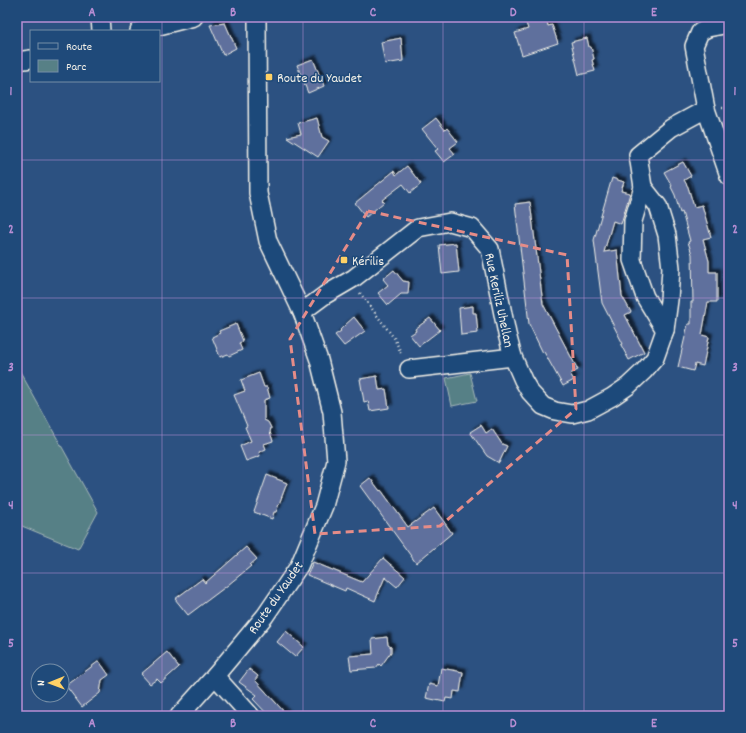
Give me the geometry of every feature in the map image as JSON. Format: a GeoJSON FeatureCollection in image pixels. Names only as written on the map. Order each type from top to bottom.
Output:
{"type":"FeatureCollection","features":[{"type":"Feature","properties":{"kind":"street"},"geometry":{"type":"LineString","coordinates":[[100,17],[101,30]]}},
{"type":"Feature","properties":{"kind":"street"},"geometry":{"type":"LineString","coordinates":[[143,30],[194,17]]}},
{"type":"Feature","properties":{"kind":"street","name":"Route du Yaudet"},"geometry":{"type":"LineString","coordinates":[[179,716],[215,676],[265,616],[299,566],[324,506],[336,461],[332,412],[319,360],[302,312],[268,241],[258,193],[257,17]]}},
{"type":"Feature","properties":{"kind":"street"},"geometry":{"type":"LineString","coordinates":[[729,24],[708,28],[700,32],[694,46],[706,109],[729,176]]}},
{"type":"Feature","properties":{"kind":"street"},"geometry":{"type":"LineString","coordinates":[[17,61],[30,59]]}},
{"type":"Feature","properties":{"kind":"street","name":"Rue Keriliz Uhellan"},"geometry":{"type":"LineString","coordinates":[[665,330],[645,297],[632,260],[633,221],[643,187],[638,155],[671,128],[706,109]]}},
{"type":"Feature","properties":{"kind":"street","name":"Rue Keriliz Uhellan"},"geometry":{"type":"LineString","coordinates":[[302,312],[325,295],[350,280],[418,228],[450,222],[472,228],[490,249],[513,357],[530,392],[543,406],[554,411],[572,414],[588,410],[612,397],[628,386],[644,371],[655,358],[665,330],[669,300],[670,268],[667,235],[658,206],[643,187]]}},
{"type":"Feature","properties":{"kind":"street"},"geometry":{"type":"LineString","coordinates":[[409,369],[513,357]]}},
{"type":"Feature","properties":{"kind":"street"},"geometry":{"type":"LineString","coordinates":[[215,676],[251,716]]}},
{"type":"Feature","properties":{"kind":"path"},"geometry":{"type":"LineString","coordinates":[[350,280],[394,338],[409,369]]}},
{"type":"Feature","properties":{"kind":"highlighted area"},"geometry":{"type":"Polygon","coordinates":[[[368,211],[567,255],[576,409],[440,526],[315,534],[290,339],[368,211]]]}},
{"type":"Feature","properties":{"kind":"green space"},"geometry":{"type":"Polygon","coordinates":[[[17,366],[98,512],[78,549],[17,524],[17,366]]]}},
{"type":"Feature","properties":{"kind":"green space"},"geometry":{"type":"Polygon","coordinates":[[[470,373],[477,401],[452,406],[446,378],[470,373]]]}},
{"type":"Feature","properties":{"kind":"building"},"geometry":{"type":"Polygon","coordinates":[[[546,17],[548,26],[552,25],[558,43],[522,55],[515,33],[528,29],[526,23],[546,17]]]}},
{"type":"Feature","properties":{"kind":"building"},"geometry":{"type":"Polygon","coordinates":[[[225,23],[236,48],[223,55],[210,25],[225,23]]]}},
{"type":"Feature","properties":{"kind":"building"},"geometry":{"type":"Polygon","coordinates":[[[401,38],[403,61],[385,64],[381,42],[401,38]]]}},
{"type":"Feature","properties":{"kind":"building"},"geometry":{"type":"Polygon","coordinates":[[[587,38],[594,59],[592,60],[595,71],[579,75],[571,42],[587,38]]]}},
{"type":"Feature","properties":{"kind":"building"},"geometry":{"type":"Polygon","coordinates":[[[313,59],[324,86],[308,93],[297,65],[313,59]]]}},
{"type":"Feature","properties":{"kind":"building"},"geometry":{"type":"Polygon","coordinates":[[[317,118],[322,137],[329,141],[318,157],[287,137],[301,134],[298,123],[317,118]]]}},
{"type":"Feature","properties":{"kind":"building"},"geometry":{"type":"Polygon","coordinates":[[[436,118],[445,130],[447,128],[458,142],[450,148],[455,154],[444,162],[435,151],[438,149],[422,129],[436,118]]]}},
{"type":"Feature","properties":{"kind":"building"},"geometry":{"type":"Polygon","coordinates":[[[683,162],[691,176],[684,180],[688,187],[694,207],[702,205],[711,237],[703,239],[709,261],[709,272],[717,272],[717,302],[708,302],[702,335],[709,337],[703,366],[695,364],[693,371],[678,367],[688,324],[691,324],[691,302],[693,302],[692,254],[682,212],[680,213],[671,187],[672,186],[664,172],[683,162]]]}},
{"type":"Feature","properties":{"kind":"building"},"geometry":{"type":"Polygon","coordinates":[[[407,166],[421,184],[410,193],[403,184],[382,200],[384,202],[366,217],[355,203],[394,171],[396,175],[407,166]]]}},
{"type":"Feature","properties":{"kind":"building"},"geometry":{"type":"Polygon","coordinates":[[[612,178],[624,182],[621,191],[630,193],[621,224],[613,221],[604,252],[617,250],[622,296],[631,312],[625,315],[644,352],[629,360],[621,345],[623,344],[602,303],[594,240],[612,178]]]}},
{"type":"Feature","properties":{"kind":"building"},"geometry":{"type":"Polygon","coordinates":[[[530,202],[543,304],[578,370],[570,374],[574,380],[563,386],[544,352],[543,353],[529,324],[515,204],[530,202]]]}},
{"type":"Feature","properties":{"kind":"building"},"geometry":{"type":"Polygon","coordinates":[[[456,243],[459,272],[442,274],[439,245],[456,243]]]}},
{"type":"Feature","properties":{"kind":"building"},"geometry":{"type":"Polygon","coordinates":[[[394,270],[403,281],[409,282],[408,294],[401,294],[388,305],[378,293],[388,285],[383,279],[394,270]]]}},
{"type":"Feature","properties":{"kind":"building"},"geometry":{"type":"Polygon","coordinates":[[[473,306],[473,313],[476,313],[478,333],[461,335],[459,308],[473,306]]]}},
{"type":"Feature","properties":{"kind":"building"},"geometry":{"type":"Polygon","coordinates":[[[354,317],[365,331],[344,346],[335,335],[341,331],[340,330],[354,317]]]}},
{"type":"Feature","properties":{"kind":"building"},"geometry":{"type":"Polygon","coordinates":[[[430,318],[440,330],[419,346],[410,335],[416,331],[415,329],[430,318]]]}},
{"type":"Feature","properties":{"kind":"building"},"geometry":{"type":"Polygon","coordinates":[[[236,324],[243,341],[239,343],[242,350],[229,356],[228,354],[220,357],[212,337],[220,333],[219,331],[236,324]]]}},
{"type":"Feature","properties":{"kind":"building"},"geometry":{"type":"Polygon","coordinates":[[[259,373],[264,387],[267,387],[270,398],[264,400],[264,420],[268,422],[271,428],[270,432],[273,441],[264,444],[266,449],[259,452],[260,456],[246,461],[240,446],[251,441],[245,427],[247,426],[234,395],[245,391],[241,380],[259,373]]]}},
{"type":"Feature","properties":{"kind":"building"},"geometry":{"type":"Polygon","coordinates":[[[377,376],[379,390],[386,389],[389,408],[370,411],[368,401],[364,402],[360,379],[377,376]]]}},
{"type":"Feature","properties":{"kind":"building"},"geometry":{"type":"Polygon","coordinates":[[[481,425],[486,433],[492,429],[502,444],[507,446],[499,463],[487,456],[470,432],[481,425]]]}},
{"type":"Feature","properties":{"kind":"building"},"geometry":{"type":"Polygon","coordinates":[[[267,475],[287,483],[272,519],[254,512],[267,475]]]}},
{"type":"Feature","properties":{"kind":"building"},"geometry":{"type":"Polygon","coordinates":[[[370,478],[380,491],[381,490],[408,527],[434,508],[452,533],[416,563],[360,486],[370,478]]]}},
{"type":"Feature","properties":{"kind":"building"},"geometry":{"type":"Polygon","coordinates":[[[246,547],[257,559],[250,565],[251,566],[228,585],[188,615],[175,599],[202,579],[205,583],[246,547]]]}},
{"type":"Feature","properties":{"kind":"building"},"geometry":{"type":"Polygon","coordinates":[[[383,558],[405,577],[397,587],[385,577],[375,601],[346,588],[345,591],[307,575],[313,562],[362,582],[383,558]]]}},
{"type":"Feature","properties":{"kind":"building"},"geometry":{"type":"Polygon","coordinates":[[[286,631],[304,647],[295,657],[277,642],[286,631]]]}},
{"type":"Feature","properties":{"kind":"building"},"geometry":{"type":"Polygon","coordinates":[[[387,637],[388,645],[391,647],[391,652],[381,666],[379,664],[376,668],[351,670],[349,656],[373,654],[372,639],[387,637]]]}},
{"type":"Feature","properties":{"kind":"building"},"geometry":{"type":"Polygon","coordinates":[[[167,652],[179,667],[161,683],[157,679],[150,684],[141,674],[167,652]]]}},
{"type":"Feature","properties":{"kind":"building"},"geometry":{"type":"Polygon","coordinates":[[[99,661],[109,675],[102,680],[100,693],[82,707],[70,691],[70,683],[99,661]]]}},
{"type":"Feature","properties":{"kind":"building"},"geometry":{"type":"Polygon","coordinates":[[[441,668],[463,672],[460,692],[454,691],[453,699],[446,698],[445,702],[426,698],[429,684],[438,686],[441,668]]]}},
{"type":"Feature","properties":{"kind":"building"},"geometry":{"type":"Polygon","coordinates":[[[249,669],[258,676],[255,680],[288,716],[269,716],[253,699],[257,695],[239,682],[249,669]]]}},
{"type":"Feature","properties":{"kind":"place","name":"Route du Yaudet"},"geometry":{"type":"Point","coordinates":[269,77]}},
{"type":"Feature","properties":{"kind":"place","name":"Kérilis"},"geometry":{"type":"Point","coordinates":[344,260]}}]}
